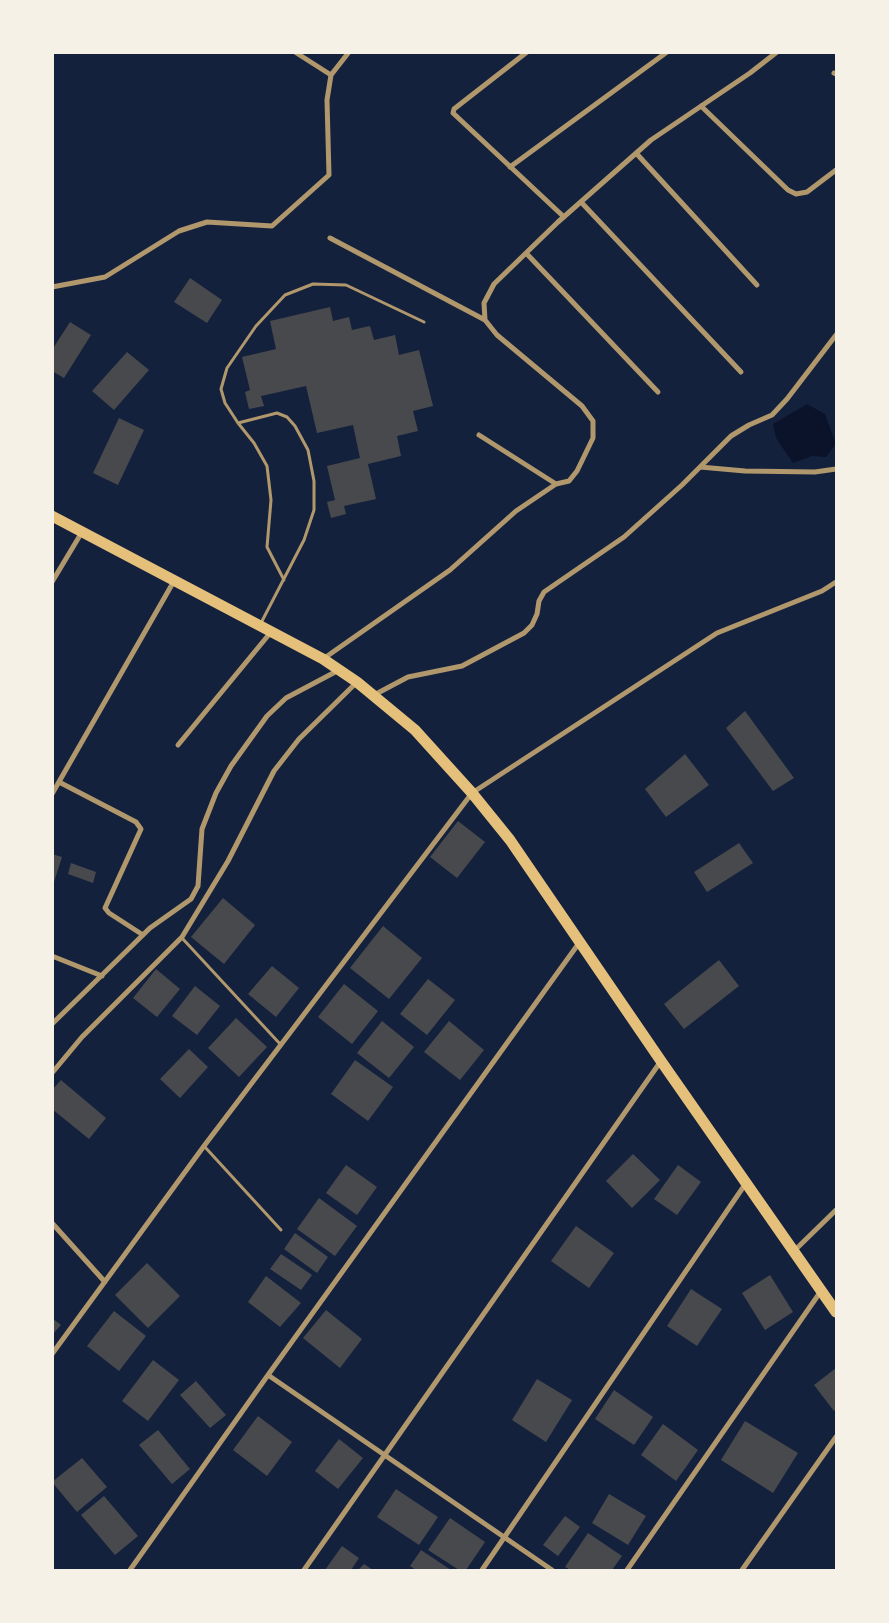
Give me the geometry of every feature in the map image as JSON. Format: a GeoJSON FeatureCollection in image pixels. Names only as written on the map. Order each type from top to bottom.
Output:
{"type":"FeatureCollection","features":[{"type":"Feature","properties":{"kind":"main road"},"geometry":{"type":"LineString","coordinates":[[52,516],[323,659],[357,682],[415,730],[472,793],[510,840],[579,943],[836,1312]]}},
{"type":"Feature","properties":{"kind":"street"},"geometry":{"type":"LineString","coordinates":[[295,52],[330,75]]}},
{"type":"Feature","properties":{"kind":"street"},"geometry":{"type":"LineString","coordinates":[[52,287],[106,278],[179,231],[207,222],[272,226],[328,175],[330,75],[349,52]]}},
{"type":"Feature","properties":{"kind":"street"},"geometry":{"type":"LineString","coordinates":[[527,52],[454,109],[453,113],[564,217]]}},
{"type":"Feature","properties":{"kind":"street"},"geometry":{"type":"LineString","coordinates":[[510,167],[667,52]]}},
{"type":"Feature","properties":{"kind":"street"},"geometry":{"type":"LineString","coordinates":[[485,320],[484,303],[494,284],[564,217],[651,140],[750,73],[777,52]]}},
{"type":"Feature","properties":{"kind":"street"},"geometry":{"type":"LineString","coordinates":[[701,106],[788,190],[796,194],[807,192],[836,170]]}},
{"type":"Feature","properties":{"kind":"street"},"geometry":{"type":"LineString","coordinates":[[636,153],[757,285]]}},
{"type":"Feature","properties":{"kind":"street"},"geometry":{"type":"LineString","coordinates":[[581,202],[741,372]]}},
{"type":"Feature","properties":{"kind":"street"},"geometry":{"type":"LineString","coordinates":[[323,659],[450,570],[516,511],[556,484],[569,480],[577,471],[593,438],[593,421],[582,406],[497,335],[485,320],[330,238]]}},
{"type":"Feature","properties":{"kind":"street"},"geometry":{"type":"LineString","coordinates":[[526,253],[658,392]]}},
{"type":"Feature","properties":{"kind":"street"},"geometry":{"type":"LineString","coordinates":[[373,696],[408,677],[462,666],[524,633],[532,625],[537,614],[539,601],[544,592],[624,538],[731,436],[749,425],[772,415],[787,399],[836,335]]}},
{"type":"Feature","properties":{"kind":"street"},"geometry":{"type":"LineString","coordinates":[[479,435],[556,484]]}},
{"type":"Feature","properties":{"kind":"street"},"geometry":{"type":"LineString","coordinates":[[700,467],[745,471],[815,472],[836,469]]}},
{"type":"Feature","properties":{"kind":"street"},"geometry":{"type":"LineString","coordinates":[[52,582],[82,532]]}},
{"type":"Feature","properties":{"kind":"street"},"geometry":{"type":"LineString","coordinates":[[52,794],[174,580]]}},
{"type":"Feature","properties":{"kind":"street"},"geometry":{"type":"LineString","coordinates":[[52,1354],[204,1146],[472,793],[717,633],[822,591],[836,582]]}},
{"type":"Feature","properties":{"kind":"street"},"geometry":{"type":"LineString","coordinates":[[178,745],[271,631]]}},
{"type":"Feature","properties":{"kind":"street"},"geometry":{"type":"LineString","coordinates":[[52,1024],[143,935],[191,899],[198,886],[202,829],[216,793],[231,766],[267,716],[286,698],[339,669]]}},
{"type":"Feature","properties":{"kind":"street"},"geometry":{"type":"LineString","coordinates":[[52,1074],[82,1037],[182,937],[228,861],[274,771],[299,739],[357,682]]}},
{"type":"Feature","properties":{"kind":"street"},"geometry":{"type":"LineString","coordinates":[[59,782],[136,822],[141,829],[106,908],[109,913],[143,935]]}},
{"type":"Feature","properties":{"kind":"street"},"geometry":{"type":"LineString","coordinates":[[130,1570],[579,943]]}},
{"type":"Feature","properties":{"kind":"street"},"geometry":{"type":"LineString","coordinates":[[52,956],[102,976]]}},
{"type":"Feature","properties":{"kind":"street"},"geometry":{"type":"LineString","coordinates":[[304,1570],[661,1061]]}},
{"type":"Feature","properties":{"kind":"street"},"geometry":{"type":"LineString","coordinates":[[482,1570],[746,1183]]}},
{"type":"Feature","properties":{"kind":"street"},"geometry":{"type":"LineString","coordinates":[[794,1251],[836,1210]]}},
{"type":"Feature","properties":{"kind":"street"},"geometry":{"type":"LineString","coordinates":[[52,1223],[105,1282]]}},
{"type":"Feature","properties":{"kind":"street"},"geometry":{"type":"LineString","coordinates":[[627,1570],[821,1290]]}},
{"type":"Feature","properties":{"kind":"street"},"geometry":{"type":"LineString","coordinates":[[268,1375],[504,1539],[552,1570]]}},
{"type":"Feature","properties":{"kind":"street"},"geometry":{"type":"LineString","coordinates":[[742,1570],[836,1437]]}},
{"type":"Feature","properties":{"kind":"lane"},"geometry":{"type":"LineString","coordinates":[[284,580],[267,547],[271,500],[267,466],[254,443],[238,424],[225,403],[221,389],[227,368],[256,326],[285,295],[313,284],[346,285],[424,322]]}},
{"type":"Feature","properties":{"kind":"lane"},"geometry":{"type":"LineString","coordinates":[[238,424],[277,413],[287,417],[295,426],[308,450],[314,482],[314,510],[304,540],[260,626]]}},
{"type":"Feature","properties":{"kind":"lane"},"geometry":{"type":"LineString","coordinates":[[182,937],[281,1045]]}},
{"type":"Feature","properties":{"kind":"lane"},"geometry":{"type":"LineString","coordinates":[[204,1146],[281,1230]]}},
{"type":"Feature","properties":{"kind":"water"},"geometry":{"type":"Polygon","coordinates":[[[807,404],[825,414],[836,444],[826,457],[812,456],[793,463],[776,438],[773,424],[807,404]]]}},
{"type":"Feature","properties":{"kind":"building"},"geometry":{"type":"Polygon","coordinates":[[[190,278],[222,300],[207,323],[174,302],[190,278]]]}},
{"type":"Feature","properties":{"kind":"building"},"geometry":{"type":"Polygon","coordinates":[[[330,307],[333,321],[349,317],[352,330],[370,326],[374,340],[395,335],[399,355],[419,350],[433,406],[413,411],[418,431],[397,436],[401,456],[368,464],[376,499],[344,506],[346,514],[331,518],[327,502],[335,500],[327,466],[360,458],[353,425],[317,433],[306,386],[261,396],[264,406],[249,409],[245,392],[250,390],[242,357],[276,349],[270,321],[330,307]]]}},
{"type":"Feature","properties":{"kind":"building"},"geometry":{"type":"Polygon","coordinates":[[[70,322],[91,335],[64,378],[52,371],[52,350],[70,322]]]}},
{"type":"Feature","properties":{"kind":"building"},"geometry":{"type":"Polygon","coordinates":[[[127,352],[149,370],[114,410],[92,391],[127,352]]]}},
{"type":"Feature","properties":{"kind":"building"},"geometry":{"type":"Polygon","coordinates":[[[119,418],[144,430],[118,485],[93,473],[119,418]]]}},
{"type":"Feature","properties":{"kind":"building"},"geometry":{"type":"Polygon","coordinates":[[[745,711],[794,778],[773,791],[726,728],[745,711]]]}},
{"type":"Feature","properties":{"kind":"building"},"geometry":{"type":"Polygon","coordinates":[[[685,754],[709,785],[666,817],[645,789],[685,754]]]}},
{"type":"Feature","properties":{"kind":"building"},"geometry":{"type":"Polygon","coordinates":[[[458,821],[485,842],[457,878],[430,857],[458,821]]]}},
{"type":"Feature","properties":{"kind":"building"},"geometry":{"type":"Polygon","coordinates":[[[739,843],[753,863],[707,892],[694,872],[739,843]]]}},
{"type":"Feature","properties":{"kind":"building"},"geometry":{"type":"Polygon","coordinates":[[[52,854],[62,857],[53,885],[52,885],[52,854]]]}},
{"type":"Feature","properties":{"kind":"building"},"geometry":{"type":"Polygon","coordinates":[[[71,863],[96,872],[93,883],[68,874],[71,863]]]}},
{"type":"Feature","properties":{"kind":"building"},"geometry":{"type":"Polygon","coordinates":[[[223,898],[255,925],[224,964],[191,937],[223,898]]]}},
{"type":"Feature","properties":{"kind":"building"},"geometry":{"type":"Polygon","coordinates":[[[383,926],[422,958],[389,999],[350,968],[383,926]]]}},
{"type":"Feature","properties":{"kind":"building"},"geometry":{"type":"Polygon","coordinates":[[[719,960],[739,986],[684,1029],[664,1004],[719,960]]]}},
{"type":"Feature","properties":{"kind":"building"},"geometry":{"type":"Polygon","coordinates":[[[272,966],[299,988],[276,1017],[248,994],[272,966]]]}},
{"type":"Feature","properties":{"kind":"building"},"geometry":{"type":"Polygon","coordinates":[[[156,969],[180,989],[157,1017],[133,998],[156,969]]]}},
{"type":"Feature","properties":{"kind":"building"},"geometry":{"type":"Polygon","coordinates":[[[428,979],[455,1000],[427,1035],[400,1014],[428,979]]]}},
{"type":"Feature","properties":{"kind":"building"},"geometry":{"type":"Polygon","coordinates":[[[344,984],[378,1011],[352,1044],[318,1017],[344,984]]]}},
{"type":"Feature","properties":{"kind":"building"},"geometry":{"type":"Polygon","coordinates":[[[195,986],[220,1006],[197,1035],[172,1016],[195,986]]]}},
{"type":"Feature","properties":{"kind":"building"},"geometry":{"type":"Polygon","coordinates":[[[236,1018],[267,1047],[239,1077],[208,1048],[236,1018]]]}},
{"type":"Feature","properties":{"kind":"building"},"geometry":{"type":"Polygon","coordinates":[[[382,1021],[414,1047],[389,1078],[357,1053],[382,1021]]]}},
{"type":"Feature","properties":{"kind":"building"},"geometry":{"type":"Polygon","coordinates":[[[449,1021],[484,1050],[460,1080],[424,1052],[449,1021]]]}},
{"type":"Feature","properties":{"kind":"building"},"geometry":{"type":"Polygon","coordinates":[[[189,1049],[208,1067],[180,1098],[160,1079],[189,1049]]]}},
{"type":"Feature","properties":{"kind":"building"},"geometry":{"type":"Polygon","coordinates":[[[355,1060],[393,1087],[368,1121],[331,1094],[355,1060]]]}},
{"type":"Feature","properties":{"kind":"building"},"geometry":{"type":"Polygon","coordinates":[[[61,1080],[106,1118],[89,1139],[52,1109],[52,1090],[61,1080]]]}},
{"type":"Feature","properties":{"kind":"building"},"geometry":{"type":"Polygon","coordinates":[[[633,1154],[660,1180],[632,1208],[606,1181],[633,1154]]]}},
{"type":"Feature","properties":{"kind":"building"},"geometry":{"type":"Polygon","coordinates":[[[346,1165],[377,1187],[357,1215],[326,1193],[346,1165]]]}},
{"type":"Feature","properties":{"kind":"building"},"geometry":{"type":"Polygon","coordinates":[[[678,1165],[701,1182],[677,1215],[654,1199],[678,1165]]]}},
{"type":"Feature","properties":{"kind":"building"},"geometry":{"type":"Polygon","coordinates":[[[319,1198],[357,1226],[335,1256],[297,1229],[319,1198]]]}},
{"type":"Feature","properties":{"kind":"building"},"geometry":{"type":"Polygon","coordinates":[[[576,1226],[614,1253],[589,1288],[551,1261],[576,1226]]]}},
{"type":"Feature","properties":{"kind":"building"},"geometry":{"type":"Polygon","coordinates":[[[295,1233],[328,1257],[317,1273],[284,1249],[295,1233]]]}},
{"type":"Feature","properties":{"kind":"building"},"geometry":{"type":"Polygon","coordinates":[[[281,1254],[312,1275],[301,1290],[270,1269],[281,1254]]]}},
{"type":"Feature","properties":{"kind":"building"},"geometry":{"type":"Polygon","coordinates":[[[147,1263],[180,1296],[148,1328],[115,1295],[147,1263]]]}},
{"type":"Feature","properties":{"kind":"building"},"geometry":{"type":"Polygon","coordinates":[[[770,1275],[793,1312],[765,1330],[742,1293],[770,1275]]]}},
{"type":"Feature","properties":{"kind":"building"},"geometry":{"type":"Polygon","coordinates":[[[266,1276],[301,1303],[280,1327],[248,1302],[266,1276]]]}},
{"type":"Feature","properties":{"kind":"building"},"geometry":{"type":"Polygon","coordinates":[[[691,1289],[722,1309],[697,1346],[667,1326],[691,1289]]]}},
{"type":"Feature","properties":{"kind":"building"},"geometry":{"type":"Polygon","coordinates":[[[326,1310],[362,1339],[340,1368],[303,1338],[326,1310]]]}},
{"type":"Feature","properties":{"kind":"building"},"geometry":{"type":"Polygon","coordinates":[[[114,1311],[146,1336],[119,1371],[87,1346],[114,1311]]]}},
{"type":"Feature","properties":{"kind":"building"},"geometry":{"type":"Polygon","coordinates":[[[52,1318],[61,1325],[52,1335],[52,1318]]]}},
{"type":"Feature","properties":{"kind":"building"},"geometry":{"type":"Polygon","coordinates":[[[153,1360],[179,1380],[148,1421],[122,1401],[153,1360]]]}},
{"type":"Feature","properties":{"kind":"building"},"geometry":{"type":"Polygon","coordinates":[[[836,1368],[836,1409],[834,1411],[814,1385],[836,1368]]]}},
{"type":"Feature","properties":{"kind":"building"},"geometry":{"type":"Polygon","coordinates":[[[537,1379],[572,1400],[546,1442],[512,1420],[537,1379]]]}},
{"type":"Feature","properties":{"kind":"building"},"geometry":{"type":"Polygon","coordinates":[[[196,1381],[226,1415],[210,1428],[180,1395],[196,1381]]]}},
{"type":"Feature","properties":{"kind":"building"},"geometry":{"type":"Polygon","coordinates":[[[614,1390],[653,1417],[634,1445],[595,1419],[614,1390]]]}},
{"type":"Feature","properties":{"kind":"building"},"geometry":{"type":"Polygon","coordinates":[[[258,1416],[292,1442],[267,1476],[233,1450],[258,1416]]]}},
{"type":"Feature","properties":{"kind":"building"},"geometry":{"type":"Polygon","coordinates":[[[745,1421],[798,1453],[773,1493],[721,1460],[745,1421]]]}},
{"type":"Feature","properties":{"kind":"building"},"geometry":{"type":"Polygon","coordinates":[[[663,1424],[698,1450],[676,1481],[641,1455],[663,1424]]]}},
{"type":"Feature","properties":{"kind":"building"},"geometry":{"type":"Polygon","coordinates":[[[158,1430],[190,1469],[172,1484],[139,1445],[158,1430]]]}},
{"type":"Feature","properties":{"kind":"building"},"geometry":{"type":"Polygon","coordinates":[[[339,1439],[363,1458],[338,1489],[315,1471],[339,1439]]]}},
{"type":"Feature","properties":{"kind":"building"},"geometry":{"type":"Polygon","coordinates":[[[82,1458],[107,1487],[77,1512],[52,1482],[82,1458]]]}},
{"type":"Feature","properties":{"kind":"building"},"geometry":{"type":"Polygon","coordinates":[[[396,1489],[438,1517],[419,1545],[377,1517],[396,1489]]]}},
{"type":"Feature","properties":{"kind":"building"},"geometry":{"type":"Polygon","coordinates":[[[609,1494],[646,1516],[628,1545],[592,1523],[609,1494]]]}},
{"type":"Feature","properties":{"kind":"building"},"geometry":{"type":"Polygon","coordinates":[[[104,1496],[138,1536],[115,1555],[81,1515],[104,1496]]]}},
{"type":"Feature","properties":{"kind":"building"},"geometry":{"type":"Polygon","coordinates":[[[565,1516],[580,1527],[558,1556],[543,1545],[565,1516]]]}},
{"type":"Feature","properties":{"kind":"building"},"geometry":{"type":"Polygon","coordinates":[[[450,1518],[485,1542],[466,1570],[459,1570],[428,1550],[450,1518]]]}},
{"type":"Feature","properties":{"kind":"building"},"geometry":{"type":"Polygon","coordinates":[[[588,1533],[622,1556],[612,1570],[571,1570],[565,1567],[588,1533]]]}},
{"type":"Feature","properties":{"kind":"building"},"geometry":{"type":"Polygon","coordinates":[[[342,1546],[359,1558],[351,1570],[325,1570],[342,1546]]]}},
{"type":"Feature","properties":{"kind":"building"},"geometry":{"type":"Polygon","coordinates":[[[421,1550],[451,1570],[416,1570],[410,1566],[421,1550]]]}},
{"type":"Feature","properties":{"kind":"building"},"geometry":{"type":"Polygon","coordinates":[[[364,1564],[373,1570],[358,1570],[364,1564]]]}}]}
